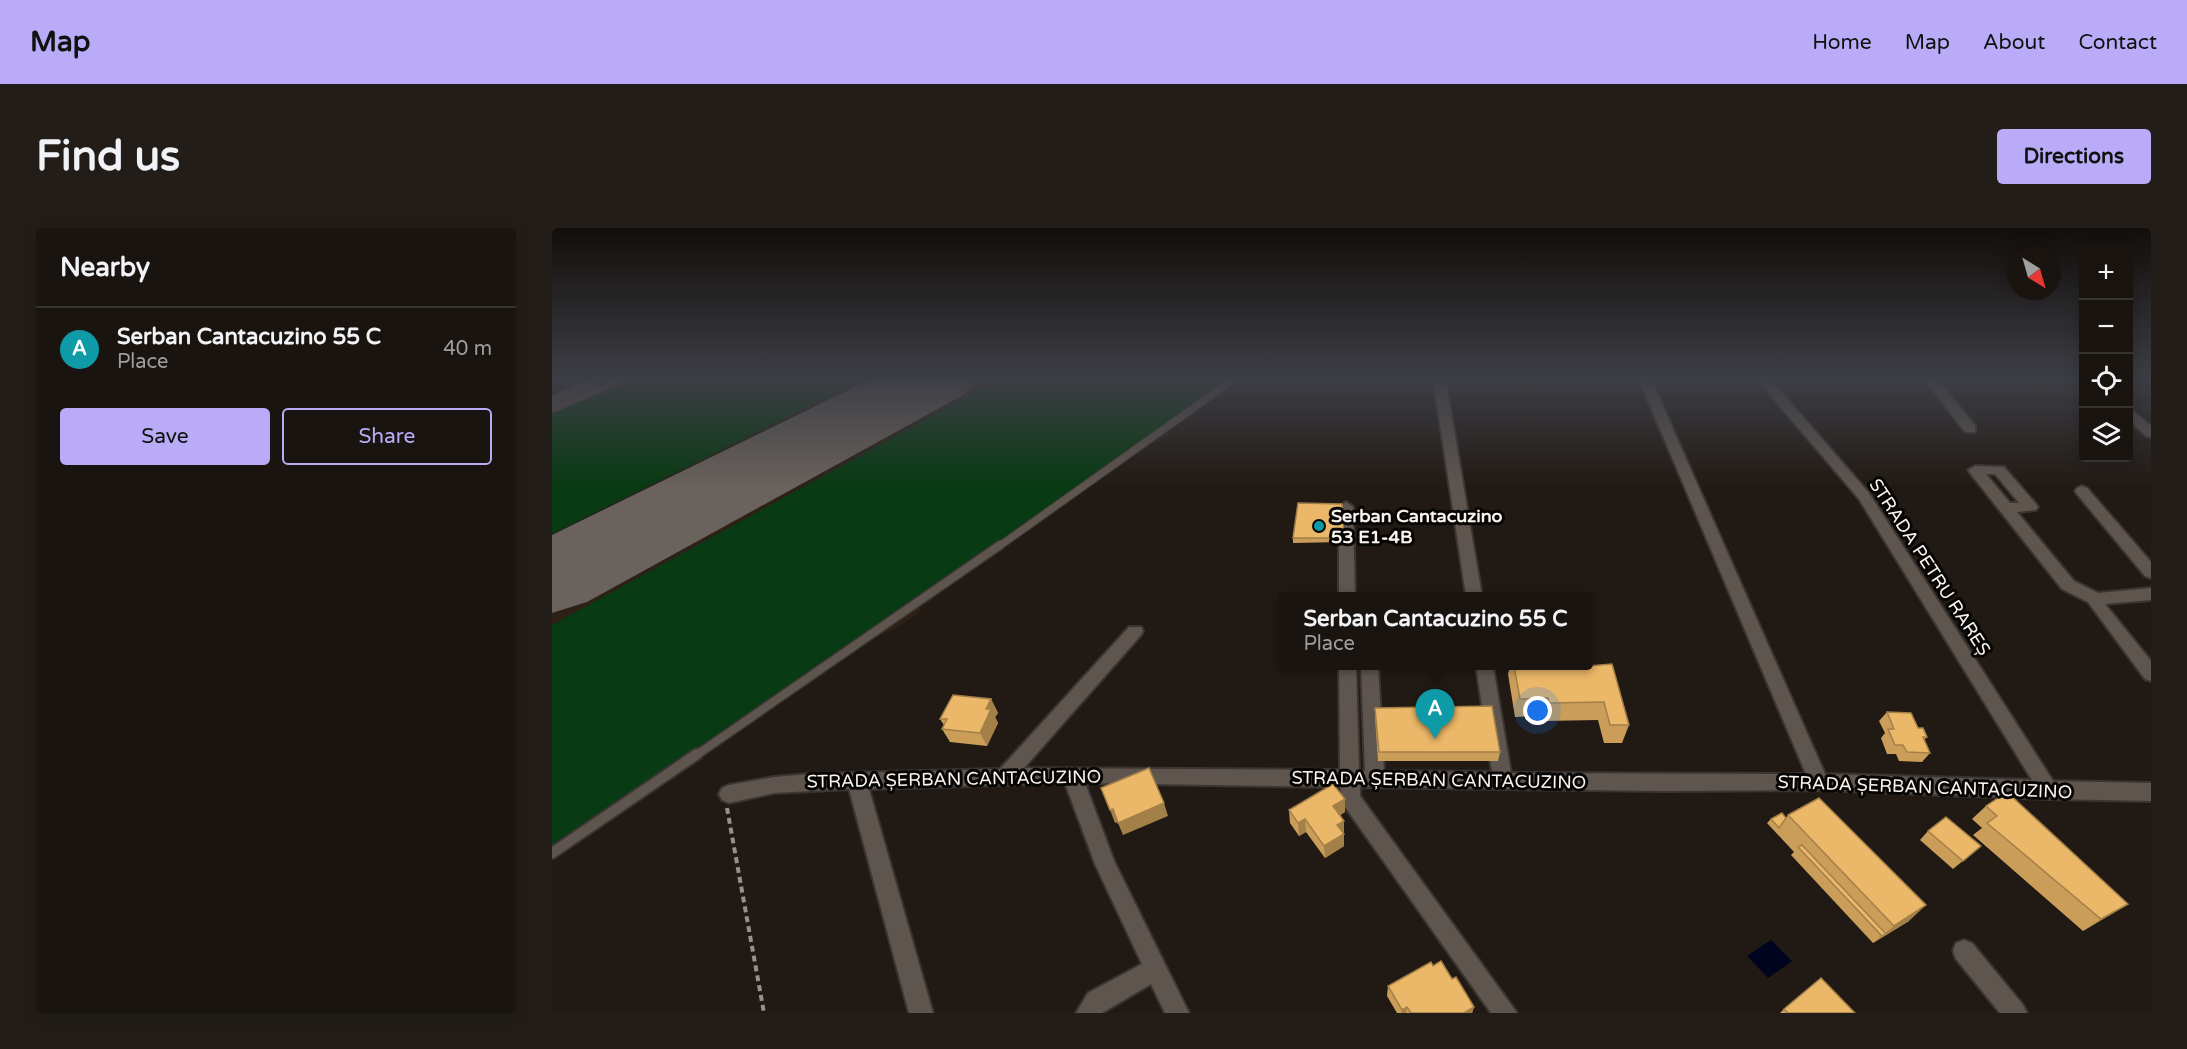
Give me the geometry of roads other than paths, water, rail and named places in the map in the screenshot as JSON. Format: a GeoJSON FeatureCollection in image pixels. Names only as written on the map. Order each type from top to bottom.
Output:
{"type":"FeatureCollection","features":[{"type":"Feature","properties":{"kind":"street"},"geometry":{"type":"LineString","coordinates":[[1445,414],[1473,592]]}},
{"type":"Feature","properties":{"kind":"street"},"geometry":{"type":"LineString","coordinates":[[1660,414],[1815,774]]}},
{"type":"Feature","properties":{"kind":"street","name":"STRADA PETRU RAREȘ"},"geometry":{"type":"LineString","coordinates":[[1793,414],[1864,496],[2049,791]]}},
{"type":"Feature","properties":{"kind":"street"},"geometry":{"type":"LineString","coordinates":[[1958,414],[1970,429]]}},
{"type":"Feature","properties":{"kind":"street"},"geometry":{"type":"LineString","coordinates":[[2133,416],[2151,433]]}},
{"type":"Feature","properties":{"kind":"street"},"geometry":{"type":"LineString","coordinates":[[2082,491],[2151,572]]}},
{"type":"Feature","properties":{"kind":"street"},"geometry":{"type":"LineString","coordinates":[[1346,507],[1347,592]]}},
{"type":"Feature","properties":{"kind":"street"},"geometry":{"type":"LineString","coordinates":[[2006,508],[2068,585],[2096,599],[2151,594]]}},
{"type":"Feature","properties":{"kind":"street"},"geometry":{"type":"LineString","coordinates":[[2096,599],[2096,604],[2151,674]]}},
{"type":"Feature","properties":{"kind":"street"},"geometry":{"type":"LineString","coordinates":[[1005,776],[1135,631]]}},
{"type":"Feature","properties":{"kind":"street"},"geometry":{"type":"LineString","coordinates":[[1348,670],[1350,798],[1505,1013]]}},
{"type":"Feature","properties":{"kind":"street"},"geometry":{"type":"LineString","coordinates":[[1370,670],[1375,779]]}},
{"type":"Feature","properties":{"kind":"street"},"geometry":{"type":"LineString","coordinates":[[1486,670],[1503,781]]}},
{"type":"Feature","properties":{"kind":"street","name":"STRADA ȘERBAN CANTACUZINO"},"geometry":{"type":"LineString","coordinates":[[729,794],[774,785],[1072,775],[1503,781],[1815,774],[2049,791],[2151,792]]}},
{"type":"Feature","properties":{"kind":"street"},"geometry":{"type":"LineString","coordinates":[[1072,775],[1105,864],[1178,1013]]}},
{"type":"Feature","properties":{"kind":"street"},"geometry":{"type":"LineString","coordinates":[[857,782],[921,1013]]}},
{"type":"Feature","properties":{"kind":"street"},"geometry":{"type":"LineString","coordinates":[[1964,951],[2015,1013]]}},
{"type":"Feature","properties":{"kind":"street"},"geometry":{"type":"LineString","coordinates":[[1088,1013],[1096,1001],[1156,969]]}},
{"type":"Feature","properties":{"kind":"lane"},"geometry":{"type":"LineString","coordinates":[[552,854],[892,622],[1185,414]]}},
{"type":"Feature","properties":{"kind":"water"},"geometry":{"type":"Polygon","coordinates":[[[1771,940],[1792,961],[1768,978],[1747,956],[1771,940]]]}},
{"type":"Feature","properties":{"kind":"place","name":"Serban Cantacuzino 53 E1-4B"},"geometry":{"type":"Point","coordinates":[1319,526]}},
{"type":"Feature","properties":{"kind":"place","name":"Serban Cantacuzino 55 C"},"geometry":{"type":"Point","coordinates":[1435,739]}}]}
